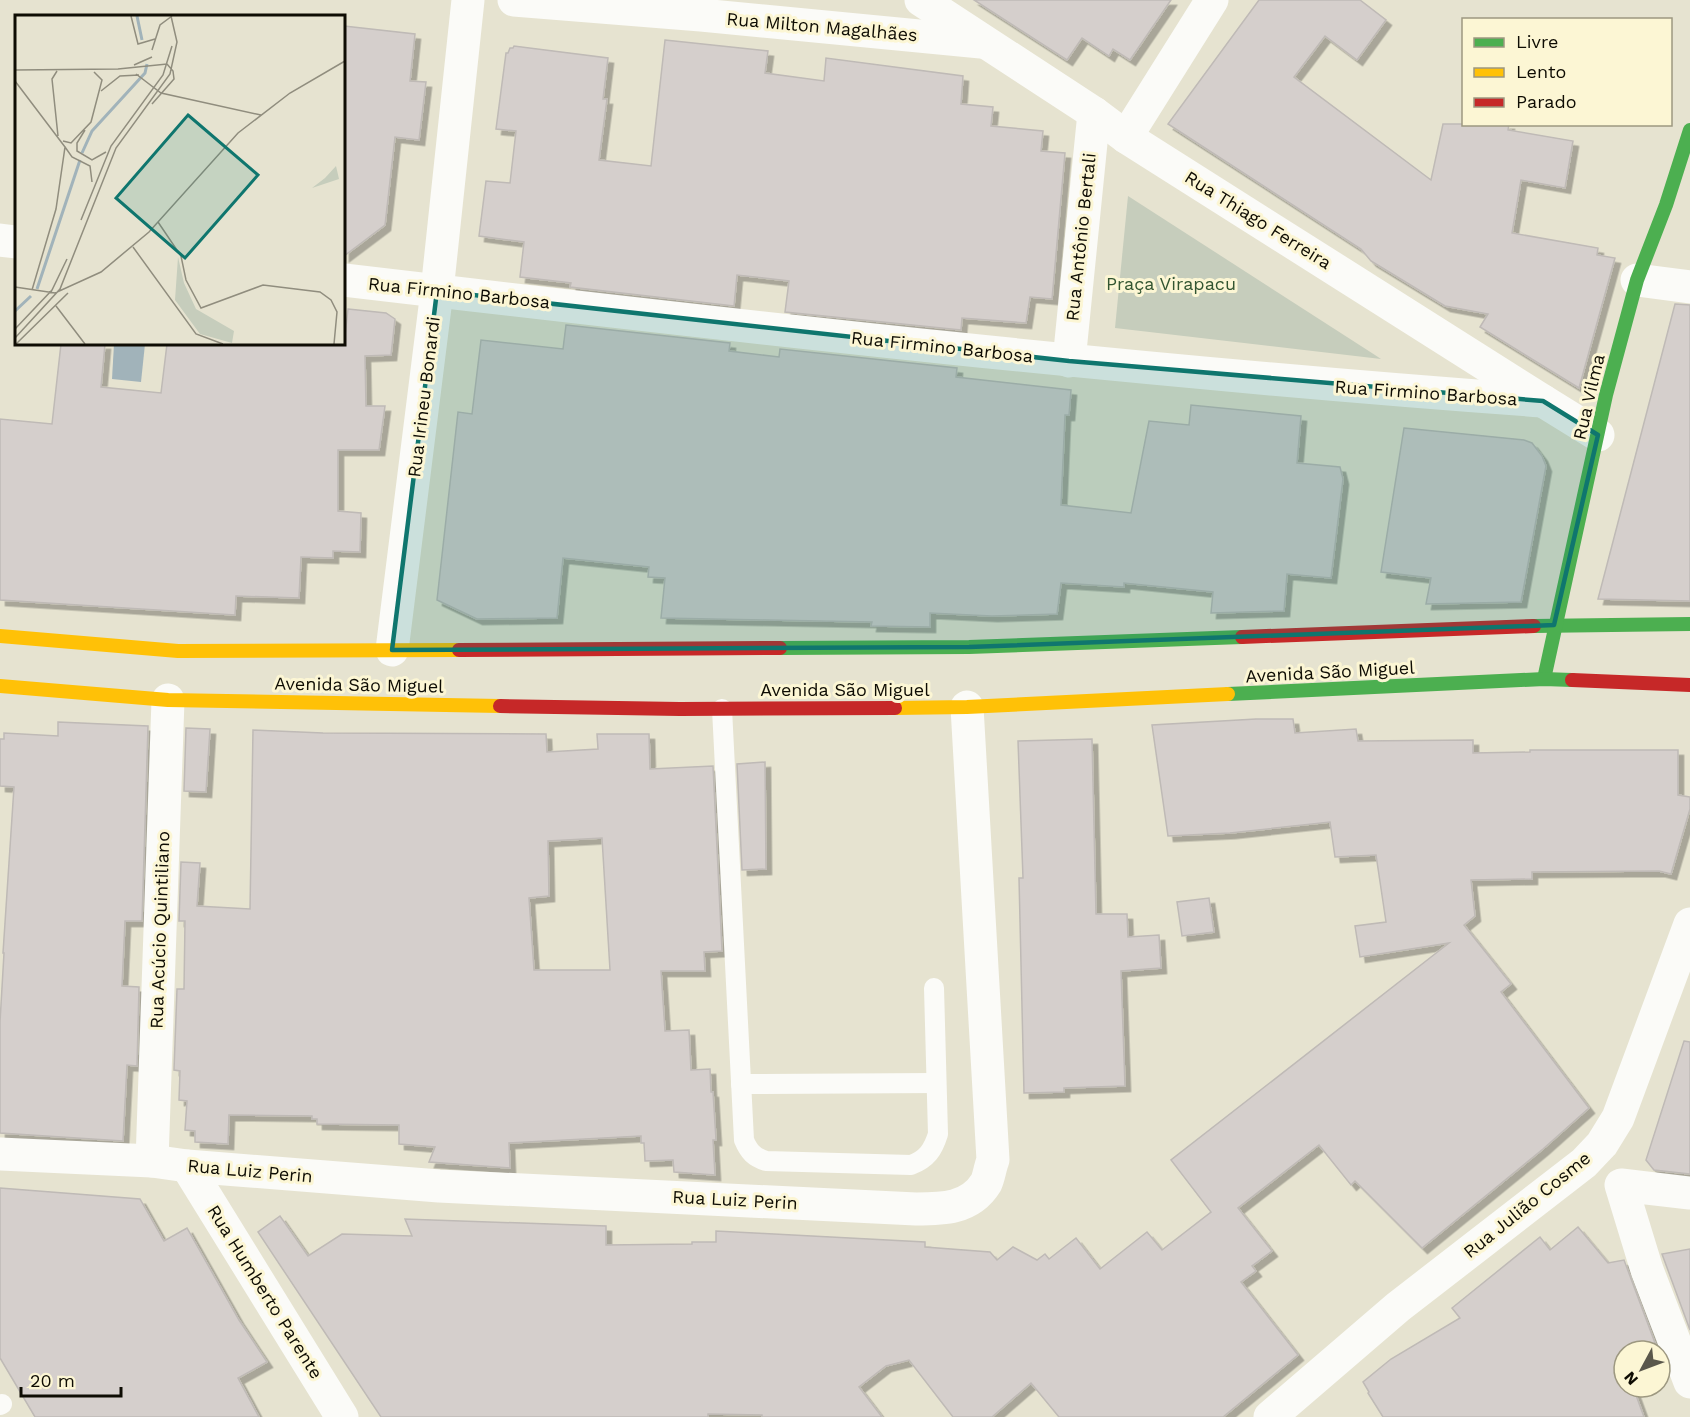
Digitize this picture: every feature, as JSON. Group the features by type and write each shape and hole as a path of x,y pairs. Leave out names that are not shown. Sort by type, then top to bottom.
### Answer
{"main road":[{"name":"Rua Vilma","path":"1544,679 1606,395 1637,280 1678,195 1690,130"},
{"name":"Avenida São Miguel","path":"0,636 178,651 969,647 1554,625 1690,624"},
{"name":"Avenida São Miguel","path":"0,686 168,700 722,709 967,707 1544,679 1690,685"}],"street":[{"name":"Rua Irineu Bonardi","path":"392,650 437,291 468,0"},
{"name":"Rua Milton Magalhães","path":"514,0 701,15 987,43"},
{"name":"Rua Thiago Ferreira","path":"921,0 1094,113 1126,137 1598,435"},
{"path":"1126,137 1212,0"},
{"name":"Rua Antônio Bertali","path":"1069,361 1094,113"},
{"path":"0,240 15,242"},
{"name":"Rua Firmino Barbosa","path":"345,280 1069,361 1346,387 1543,401"},
{"path":"1637,280 1690,286"},
{"name":"Rua Acúcio Quintiliano","path":"152,1161 168,700"},
{"name":"Rua Luiz Perin","path":"0,1154 152,1161 187,1166 439,1186 869,1207 946,1209 963,1204 986,1183 993,1160 967,707"},
{"name":"Rua Julião Cosme","path":"1270,1417 1301,1406 1398,1307 1584,1163 1602,1144 1618,1118 1690,924"},
{"path":"1602,1144 1621,1185 1647,1270 1690,1382"},
{"name":"Rua Humberto Parente","path":"187,1166 342,1417"},
{"path":"1621,1185 1683,1192"}],"lane":[{"path":"722,709 744,1140 747,1149 755,1157 766,1161 911,1165 921,1161 929,1154 938,1134 934,988"},
{"path":"741,1084 936,1083"}],"highlighted area":[{"path":"437,291 1069,361 1543,401 1598,435 1554,625 969,647 392,650"}],"green space":[{"name":"Praça Virapacu","path":"1128,196 1375,355 1381,359 1115,328"}],"shaded area":[{"path":"114,345 145,345 141,382 112,379"}],"building":[{"path":"974,0 1171,0 1130,60 1113,49 1109,56 1082,38 1067,60"},
{"path":"1259,0 1360,0 1386,20 1357,60 1325,36 1294,77 1431,180 1443,124 1509,126 1508,130 1573,141 1565,188 1521,180 1512,233 1598,248 1597,255 1615,258 1579,388 1480,327 1488,314 1445,306 1371,261 1361,249 1168,124"},
{"path":"345,26 415,34 410,81 426,82 419,140 395,137 385,225 345,255"},
{"path":"665,40 768,51 765,73 824,81 826,58 963,76 961,104 993,107 991,126 1043,131 1041,151 1065,153 1052,299 1030,297 1026,323 962,318 961,330 785,312 789,281 737,275 734,306 570,287 571,283 520,277 524,242 479,236 486,181 510,183 516,131 496,129 506,53 514,46 608,58 603,99 607,99 599,160 651,166"},
{"path":"1675,304 1690,305 1690,601 1598,599"},
{"path":"348,309 386,313 395,319 391,355 365,356 366,406 385,406 379,450 338,450 338,511 361,513 360,552 333,551 333,558 301,557 299,598 236,596 235,615 0,600 0,419 52,424 61,345 105,345 101,387 161,393 167,345 345,345"},
{"path":"566,325 730,343 729,351 779,357 780,349 957,368 956,377 1071,390 1069,415 1065,415 1061,505 1131,513 1149,421 1189,425 1191,405 1301,416 1297,463 1340,467 1343,479 1331,578 1287,574 1284,611 1211,613 1213,592 1124,583 1124,587 1061,583 1057,614 992,616 930,613 930,627 871,626 872,622 661,618 665,578 648,577 649,567 563,558 557,618 477,619 437,600 458,412 472,414 481,340 563,349"},
{"path":"1404,428 1524,440 1532,443 1542,456 1546,466 1521,602 1426,604 1431,578 1381,572"},
{"path":"1293,719 1295,733 1356,729 1358,741 1473,740 1473,753 1530,752 1530,750 1678,750 1678,795 1690,797 1690,809 1671,874 1659,871 1532,872 1532,879 1471,880 1475,916 1464,925 1511,984 1501,992 1589,1108 1543,1149 1422,1248 1355,1181 1351,1185 1319,1145 1238,1208 1272,1251 1252,1266 1256,1271 1241,1282 1298,1355 1223,1417 1059,1417 1031,1383 992,1417 953,1417 909,1360 886,1366 859,1387 882,1417 762,1417 762,1415 708,1414 708,1417 381,1417 258,1232 280,1216 308,1256 342,1234 412,1236 405,1219 606,1226 606,1245 716,1242 716,1231 925,1242 925,1247 990,1252 997,1260 1013,1247 1037,1260 1045,1254 1049,1259 1076,1238 1100,1269 1147,1232 1162,1250 1211,1212 1171,1160 1449,943 1360,957 1355,926 1386,922 1376,855 1335,857 1330,822 1230,833 1168,836 1152,725"},
{"path":"58,722 148,726 142,921 125,921 122,986 139,987 137,1066 127,1065 123,1141 0,1133 0,1022 14,787 0,786 0,739 4,739 4,733 58,736"},
{"path":"186,728 210,729 206,792 184,791"},
{"path":"253,730 323,733 546,734 547,752 598,749 597,734 649,734 650,769 713,766 722,951 704,952 705,971 661,971 665,1031 689,1030 691,1070 710,1069 716,1140 713,1140 715,1175 674,1172 673,1160 645,1161 644,1143 641,1143 641,1136 509,1143 510,1168 429,1162 435,1147 399,1144 399,1125 317,1124 317,1119 312,1119 312,1116 229,1115 228,1144 195,1142 195,1131 185,1130 187,1101 179,1100 180,1071 174,1070 177,989 184,989 185,921 179,921 181,862 200,863 197,906 250,909","holes":["602,838 610,970 534,970 529,898 549,896 548,841"]},
{"path":"1092,739 1096,914 1127,914 1128,937 1159,935 1161,968 1121,971 1125,1086 1064,1088 1064,1092 1024,1093 1019,878 1023,878 1018,741"},
{"path":"765,762 766,869 742,870 737,764"},
{"path":"1209,898 1214,932 1182,936 1177,902"},
{"path":"1684,1041 1690,1042 1690,1174 1654,1170 1646,1160"},
{"path":"0,1188 140,1199 164,1241 187,1228 239,1320 267,1362 238,1378 259,1417 35,1417 0,1358"},
{"path":"1578,1227 1608,1263 1624,1260 1654,1339 1612,1339 1612,1399 1637,1399 1644,1417 1383,1417 1363,1382 1391,1359 1460,1318 1452,1308 1540,1237 1550,1250"},
{"path":"1690,1249 1690,1330 1662,1254"}],"traffic: fast":[{"path":"1544,679 1606,395 1637,280 1666,205 1690,130"},
{"path":"1534,626 1690,624"},
{"path":"780,648 969,647 1242,637"},
{"path":"1228,694 1544,679 1572,680"}],"traffic: slow":[{"path":"0,636 178,651 459,650"},
{"path":"0,686 168,700 500,706"},
{"path":"895,708 967,707 1228,694"}],"traffic: jam":[{"path":"1242,637 1534,626"},
{"path":"459,650 780,648"},
{"path":"1572,680 1690,685"},
{"path":"500,706 680,709 895,708"}]}
